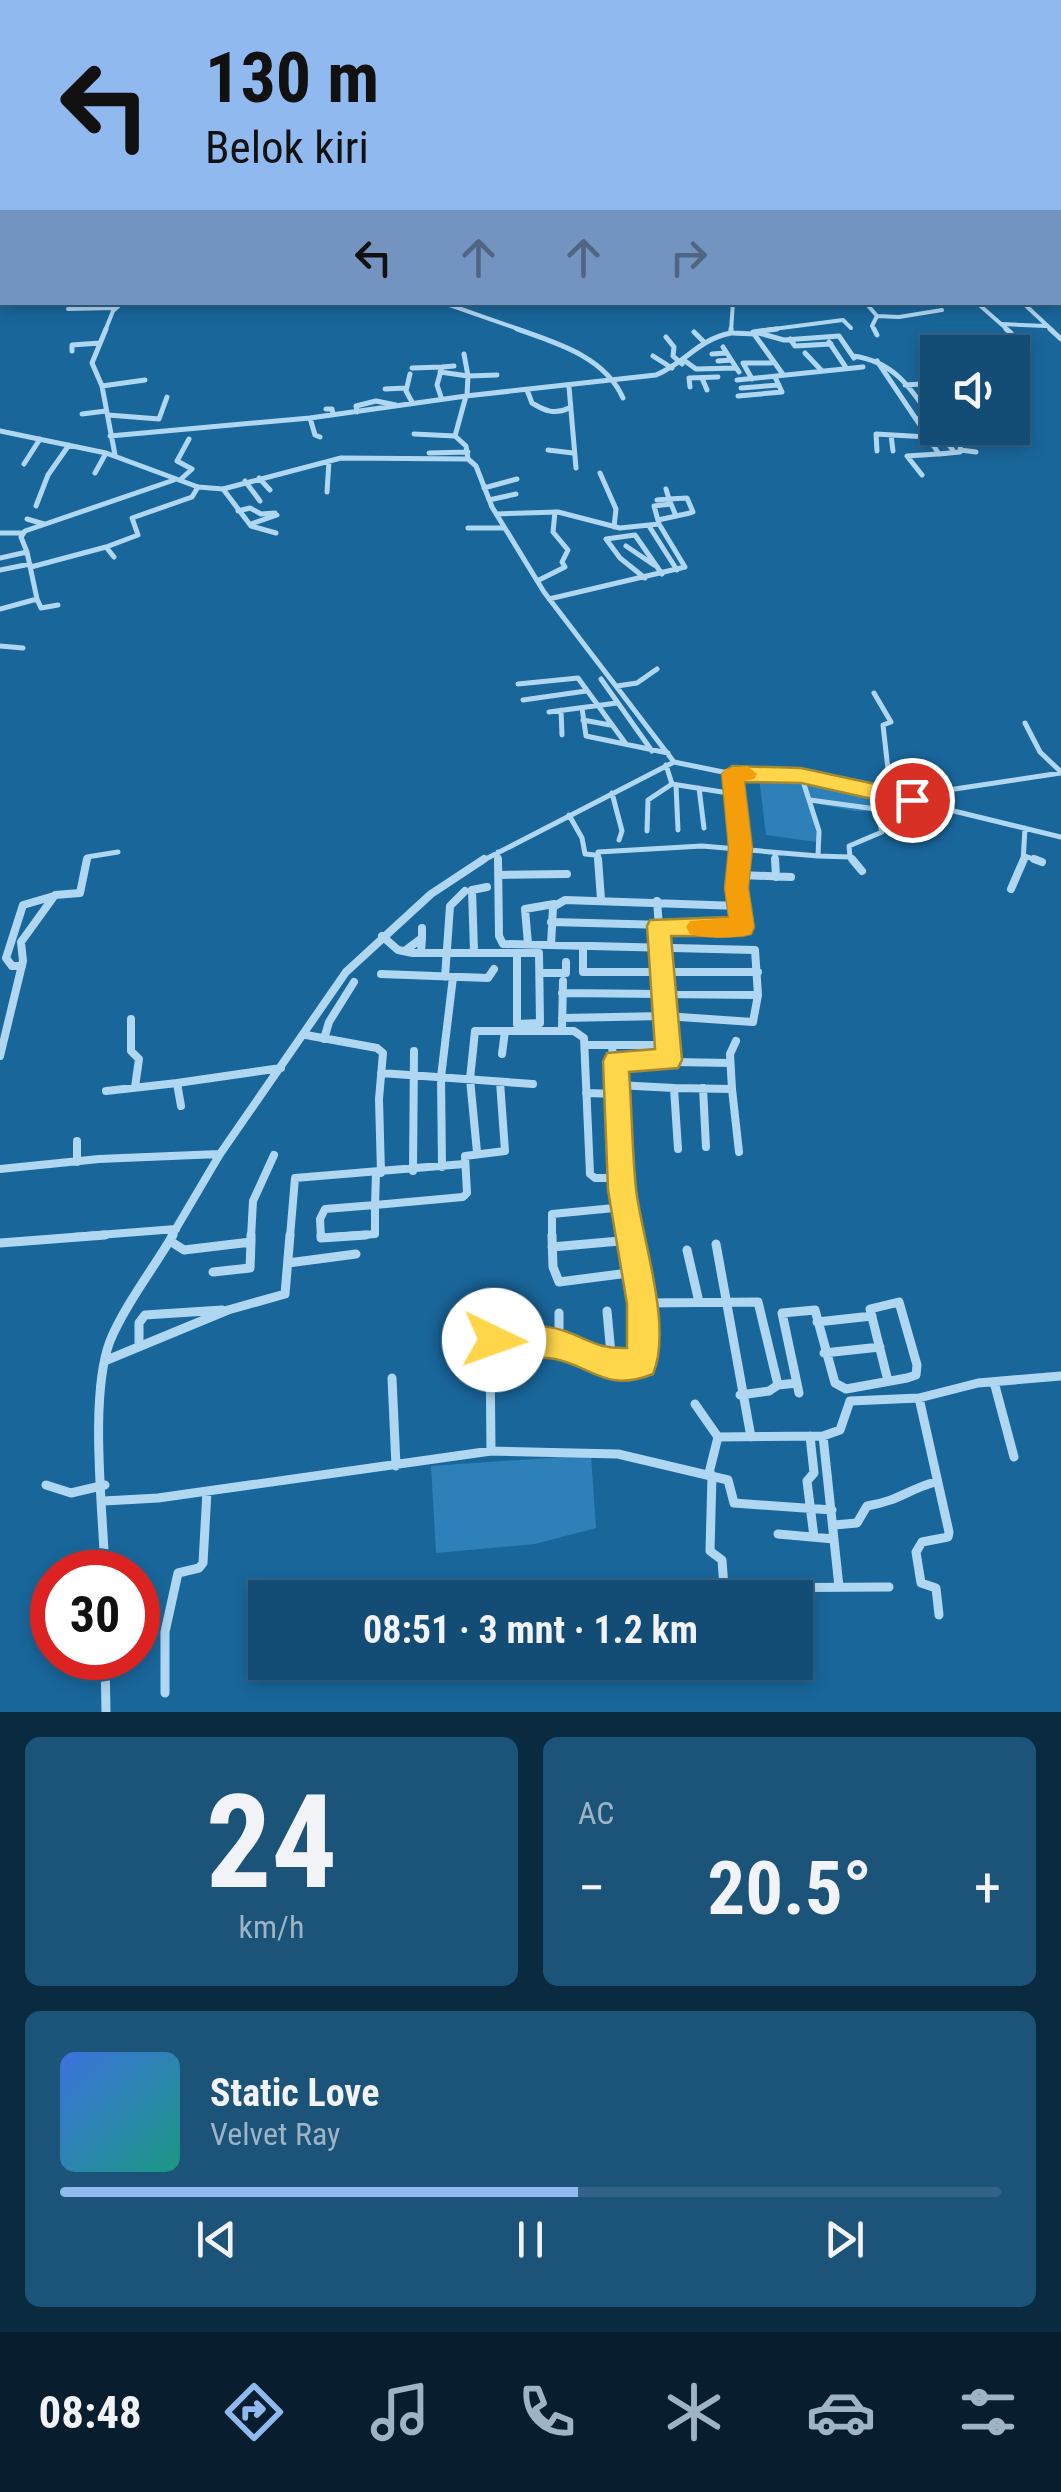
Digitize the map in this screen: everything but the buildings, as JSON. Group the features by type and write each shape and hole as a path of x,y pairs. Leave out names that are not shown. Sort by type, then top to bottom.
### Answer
{"street":[{"path":"115,456 102,386 92,363 120,305"},
{"path":"449,305 522,331 599,367 616,382 623,398"},
{"path":"732,333 738,305"},
{"path":"868,305 877,316 942,310"},
{"path":"979,305 1011,334"},
{"path":"1025,305 1060,339"},
{"path":"68,309 116,308"},
{"path":"877,316 872,326 877,335"},
{"path":"110,436 310,418 441,397 616,382 673,369 703,341 732,333 836,320 847,321 851,328"},
{"path":"1001,324 1046,326"},
{"path":"694,332 703,341"},
{"path":"666,337 674,347 673,356 696,370 736,373 752,379 861,367 840,336 790,339 761,337 753,332"},
{"path":"738,396 782,392 779,376 753,332"},
{"path":"826,337 845,366"},
{"path":"790,339 822,371"},
{"path":"70,347 100,343"},
{"path":"845,343 857,343"},
{"path":"805,350 830,344"},
{"path":"712,354 724,350 745,395"},
{"path":"464,354 466,395 455,436 476,466 504,528 550,600 617,686 622,702 660,752"},
{"path":"653,356 673,369"},
{"path":"853,356 897,369 920,401"},
{"path":"441,359 437,384 441,397"},
{"path":"718,362 731,360"},
{"path":"877,360 920,425"},
{"path":"752,379 743,364 769,361 779,376"},
{"path":"756,362 766,378"},
{"path":"440,369 454,366"},
{"path":"412,368 468,376 497,375"},
{"path":"716,370 723,389"},
{"path":"410,374 406,388 412,402"},
{"path":"690,387 688,379 718,377"},
{"path":"702,378 706,390"},
{"path":"102,386 145,380"},
{"path":"741,388 780,384"},
{"path":"894,386 920,384"},
{"path":"385,389 406,388"},
{"path":"569,388 576,468"},
{"path":"527,390 531,402 549,413 558,414 569,408"},
{"path":"82,414 139,414 144,420 159,419 166,396"},
{"path":"326,409 334,414"},
{"path":"310,418 315,435 320,437"},
{"path":"916,419 920,419"},
{"path":"446,436 450,424"},
{"path":"0,431 106,453 198,487 223,489 328,461 468,456"},
{"path":"414,434 455,436"},
{"path":"877,451 876,434 920,437"},
{"path":"891,435 893,451"},
{"path":"24,464 40,439"},
{"path":"0,532 22,533 177,480 192,469 176,460 188,439"},
{"path":"36,506 48,475 69,445"},
{"path":"933,445 939,454"},
{"path":"953,445 957,451"},
{"path":"957,451 959,445"},
{"path":"548,450 573,453"},
{"path":"922,475 907,456 976,452"},
{"path":"95,473 106,453"},
{"path":"429,453 468,456"},
{"path":"327,492 328,461"},
{"path":"600,473 616,509 614,527"},
{"path":"259,478 270,490"},
{"path":"484,488 518,480"},
{"path":"246,482 260,501"},
{"path":"0,570 106,547 138,534 132,518 192,498 198,487"},
{"path":"223,489 250,525 276,533"},
{"path":"489,500 516,494"},
{"path":"668,496 676,516"},
{"path":"550,600 677,570 685,563 659,522 654,506 668,496"},
{"path":"496,514 554,512 614,527 648,526 694,510 687,498 656,497"},
{"path":"238,512 250,508 260,514 278,514 250,525"},
{"path":"538,581 565,567 562,562 568,550 553,531 554,512"},
{"path":"27,519 44,524"},
{"path":"648,526 677,570"},
{"path":"468,528 504,528"},
{"path":"22,533 36,598 42,608 58,606"},
{"path":"645,578 606,539 634,535 661,572"},
{"path":"611,548 660,544"},
{"path":"626,546 661,572"},
{"path":"106,547 114,557"},
{"path":"0,558 27,552"},
{"path":"0,609 36,598"},
{"path":"0,646 23,648"},
{"path":"617,686 637,682 657,668"},
{"path":"518,684 576,678 626,744"},
{"path":"601,679 670,763 678,830"},
{"path":"523,700 586,691"},
{"path":"874,693 891,722 883,725 891,796"},
{"path":"549,712 622,702"},
{"path":"582,708 586,736 660,752"},
{"path":"561,710 562,735"},
{"path":"584,720 612,725"},
{"path":"1026,723 1040,752 1061,772"},
{"path":"105,1550 100,1425 106,1360 116,1330 220,1154 346,972 431,894 498,850 670,763 732,774 801,775 1061,837"},
{"path":"943,808 944,792 948,790 1061,772"},
{"path":"551,922 741,928 736,888 741,848 732,774"},
{"path":"801,775 819,831 818,856"},
{"path":"647,832 648,800 674,785 722,792"},
{"path":"700,788 704,828"},
{"path":"612,793 622,831 619,840"},
{"path":"809,800 905,809"},
{"path":"862,871 850,857 849,846 883,830 876,809"},
{"path":"569,814 582,838 585,854 671,847 850,857"},
{"path":"1011,889 1025,856 1025,828"},
{"path":"488,887 472,890 470,948 493,951 501,942 498,850"},
{"path":"22,966 6,961 23,905 55,895 80,893 87,857 118,852"},
{"path":"775,854 776,877"},
{"path":"596,855 601,899"},
{"path":"1025,856 1042,862"},
{"path":"499,875 566,874"},
{"path":"740,876 790,877"},
{"path":"442,1167 441,1077 449,977 446,952 450,906 465,891"},
{"path":"0,1056 22,966 21,942 55,895"},
{"path":"528,944 525,909 574,899 739,906"},
{"path":"657,901 668,1060"},
{"path":"551,945 554,904"},
{"path":"422,928 422,952"},
{"path":"382,936 398,951 517,953 540,954 540,1023 518,1025 517,953"},
{"path":"405,951 422,938"},
{"path":"0,944 11,941"},
{"path":"501,942 754,948 758,994 756,1019 752,1022 665,1016 562,1018"},
{"path":"583,946 583,972 758,972"},
{"path":"542,973 566,972 566,962"},
{"path":"381,974 490,977 494,969"},
{"path":"562,1030 563,980"},
{"path":"324,1039 329,1022 354,982"},
{"path":"562,993 758,994"},
{"path":"132,1019 131,1051 139,1059 135,1087"},
{"path":"477,1152 470,1080 476,1031 582,1033 590,1174 595,1178 621,1178"},
{"path":"502,1054 505,1031"},
{"path":"306,1035 380,1050 381,1072 378,1173 376,1204 375,1234 320,1238 320,1219 326,1209 376,1204 464,1198 466,1155 505,1151 500,1082"},
{"path":"736,1041 730,1063 739,1152"},
{"path":"584,1045 667,1045"},
{"path":"494,1340 559,1344 593,1362 612,1365 642,1363 642,1304 621,1178 612,1045"},
{"path":"412,1170 414,1051"},
{"path":"616,1061 730,1063"},
{"path":"106,1091 282,1068"},
{"path":"381,1072 533,1084"},
{"path":"177,1083 181,1106"},
{"path":"674,1088 678,1149"},
{"path":"703,1088 706,1147"},
{"path":"586,1093 732,1088"},
{"path":"77,1141 77,1162"},
{"path":"0,1168 220,1154"},
{"path":"213,1272 250,1268 253,1201 274,1156"},
{"path":"106,1360 228,1310 286,1294 295,1178 464,1165"},
{"path":"625,1206 552,1214 553,1267 560,1282 636,1272"},
{"path":"0,1243 178,1228"},
{"path":"552,1247 630,1240"},
{"path":"170,1241 184,1250 251,1242"},
{"path":"716,1244 740,1395 751,1437"},
{"path":"687,1250 698,1302"},
{"path":"288,1263 356,1254"},
{"path":"642,1304 755,1300 760,1304 778,1385"},
{"path":"491,1452 492,1302"},
{"path":"740,1395 769,1391 778,1385 798,1388 782,1313 814,1308 835,1383 846,1388 888,1381 916,1375 918,1365 899,1302 872,1306 888,1381"},
{"path":"140,1344 144,1315 228,1310"},
{"path":"607,1311 612,1365"},
{"path":"559,1313 559,1344"},
{"path":"817,1322 872,1316"},
{"path":"824,1354 880,1347"},
{"path":"850,1401 918,1398 994,1382 1061,1376"},
{"path":"392,1378 396,1466"},
{"path":"994,1382 1014,1457"},
{"path":"718,1437 823,1436 840,1430 850,1401 846,1388"},
{"path":"918,1398 950,1534 922,1542 916,1552 921,1583 936,1588 939,1615"},
{"path":"695,1404 718,1437 710,1474 710,1551 722,1560 724,1588 889,1587"},
{"path":"810,1436 814,1474 807,1481 814,1537"},
{"path":"823,1436 839,1586"},
{"path":"104,1501 491,1452 608,1453 728,1480 734,1504 832,1510"},
{"path":"834,1525 857,1523 867,1506 898,1501 917,1487 935,1482"},
{"path":"46,1485 71,1493 105,1485"},
{"path":"164,1693 162,1647 170,1593 178,1573 203,1564 207,1490"},
{"path":"778,1534 834,1539"},
{"path":"106,1680 106,1712"}],"shaded area":[{"path":"805,772 888,789 891,811 855,811 813,803 817,842 766,835 759,777"},
{"path":"591,1455 596,1528 535,1544 436,1553 431,1466"}],"slow traffic":[{"path":"698,927 742,927 736,888 740,882 741,848 732,774 747,774"}],"route":[{"path":"494,1340 559,1344 602,1365 642,1363 642,1304 622,1190 616,1061 668,1060 659,926 742,927 736,888 740,882 741,848 732,774 801,775 912,800"}]}
